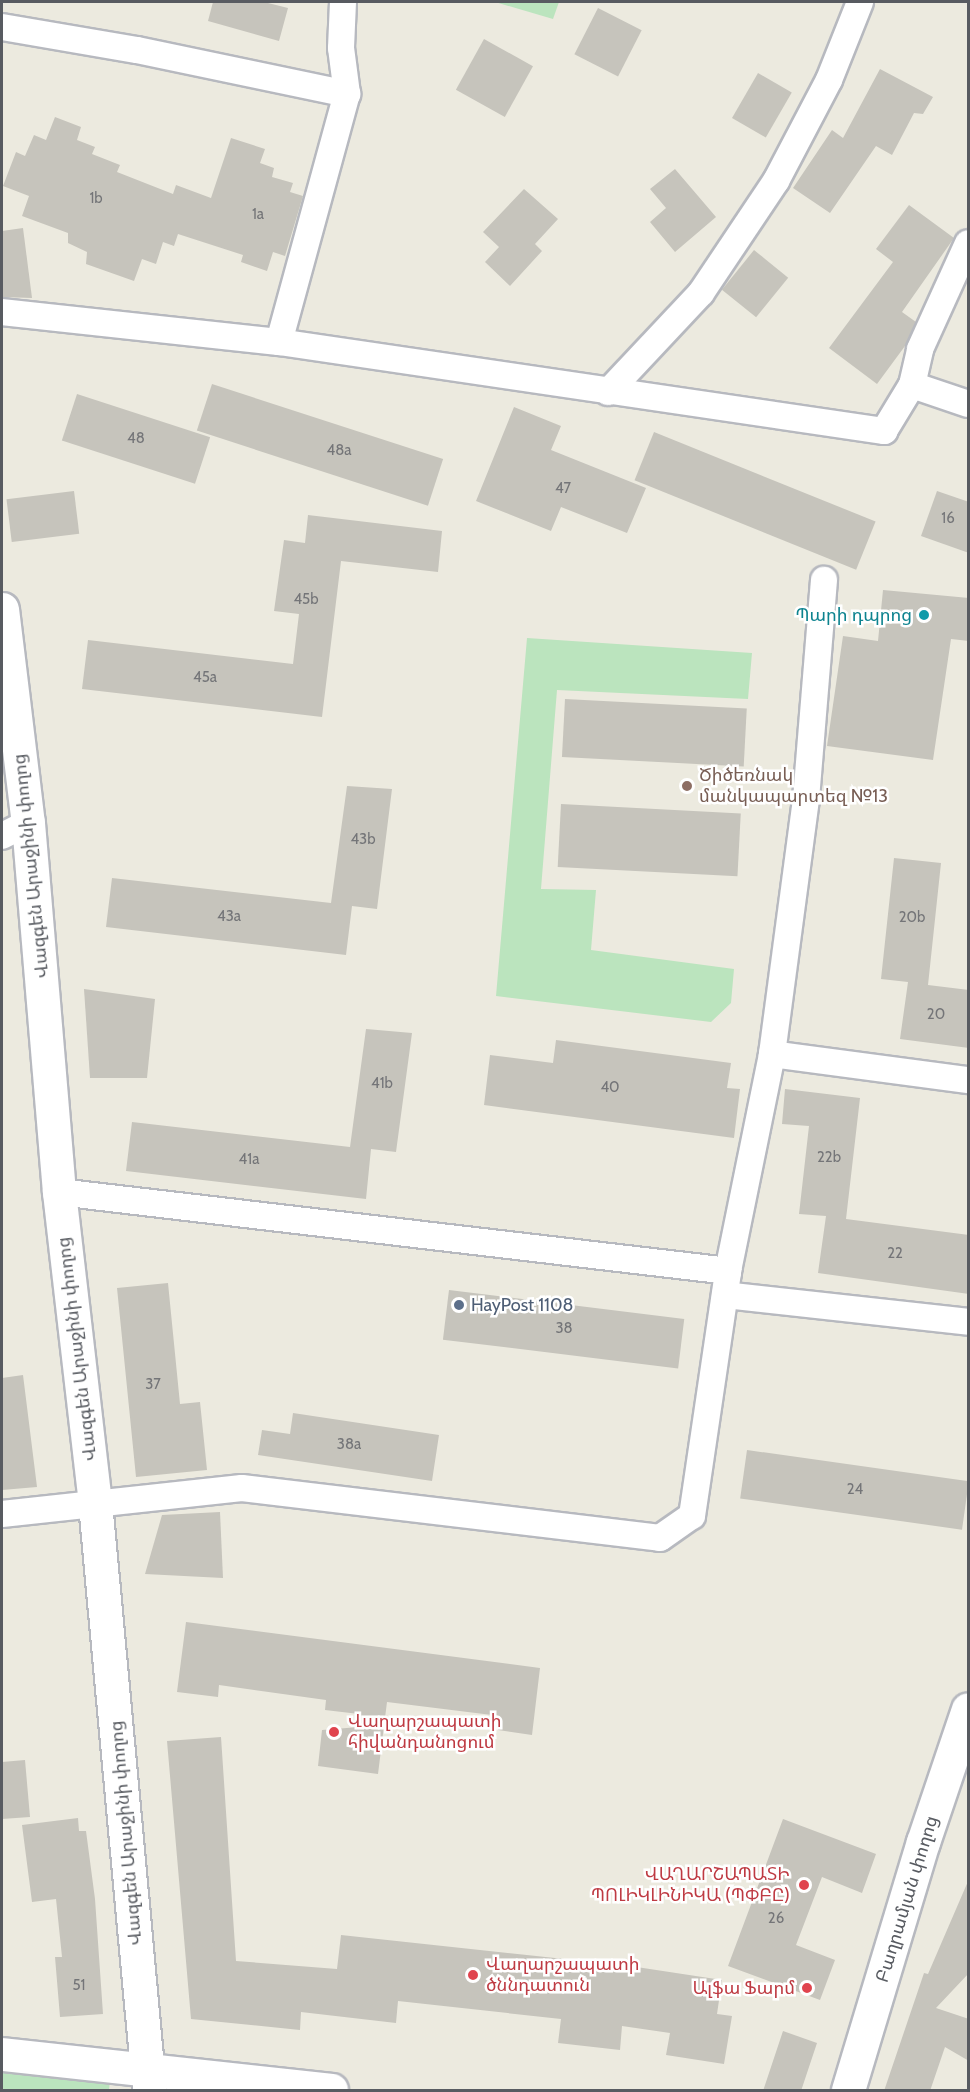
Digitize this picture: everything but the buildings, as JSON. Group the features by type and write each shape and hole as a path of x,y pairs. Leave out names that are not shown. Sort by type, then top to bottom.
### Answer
{"street":[{"path":"279,342 347,94 341,48 343,2"},
{"path":"608,392 701,294 776,181 829,80 860,2"},
{"path":"2,27 137,50 347,94"},
{"path":"2,312 279,342 608,392 884,430 912,385 920,349 969,243"},
{"path":"912,385 969,404"},
{"path":"2,1514 242,1488 660,1538 692,1516 707,1392 772,1054 806,799 824,580"},
{"name":"Վազգեն Արաջինի փողոց","path":"2,609 15,830 96,1503 149,2080"},
{"path":"772,1054 969,1080"},
{"path":"59,1192 727,1283 969,1322"},
{"name":"Բաղրամյան փողոց","path":"848,2091 923,1842 969,1709"},
{"path":"2,2054 149,2080 331,2091"}],"green space":[{"path":"495,2 559,2 553,19"},
{"path":"527,638 752,653 748,699 557,690 541,889 596,890 591,950 734,969 731,1003 711,1022 496,996"},
{"path":"2,2068 110,2080 109,2090 2,2090"}],"place":[{"name":"Պարի դպրոց","path":"924,615"},
{"name":"Ծիծեռնակ մանկապարտեզ №13","path":"687,786"},
{"name":"HayPost 1108","path":"459,1305"},
{"name":"Վաղարշապատի հիվանդանոցում","path":"334,1732"},
{"name":"ՎԱՂԱՐՇԱՊԱՏԻ ՊՈԼԻԿԼԻՆԻԿԱ (ՊՓԲԸ)","path":"804,1885"},
{"name":"Վաղարշապատի ծննդատուն","path":"473,1975"},
{"name":"Ալֆա Ֆարմ","path":"807,1988"}]}
